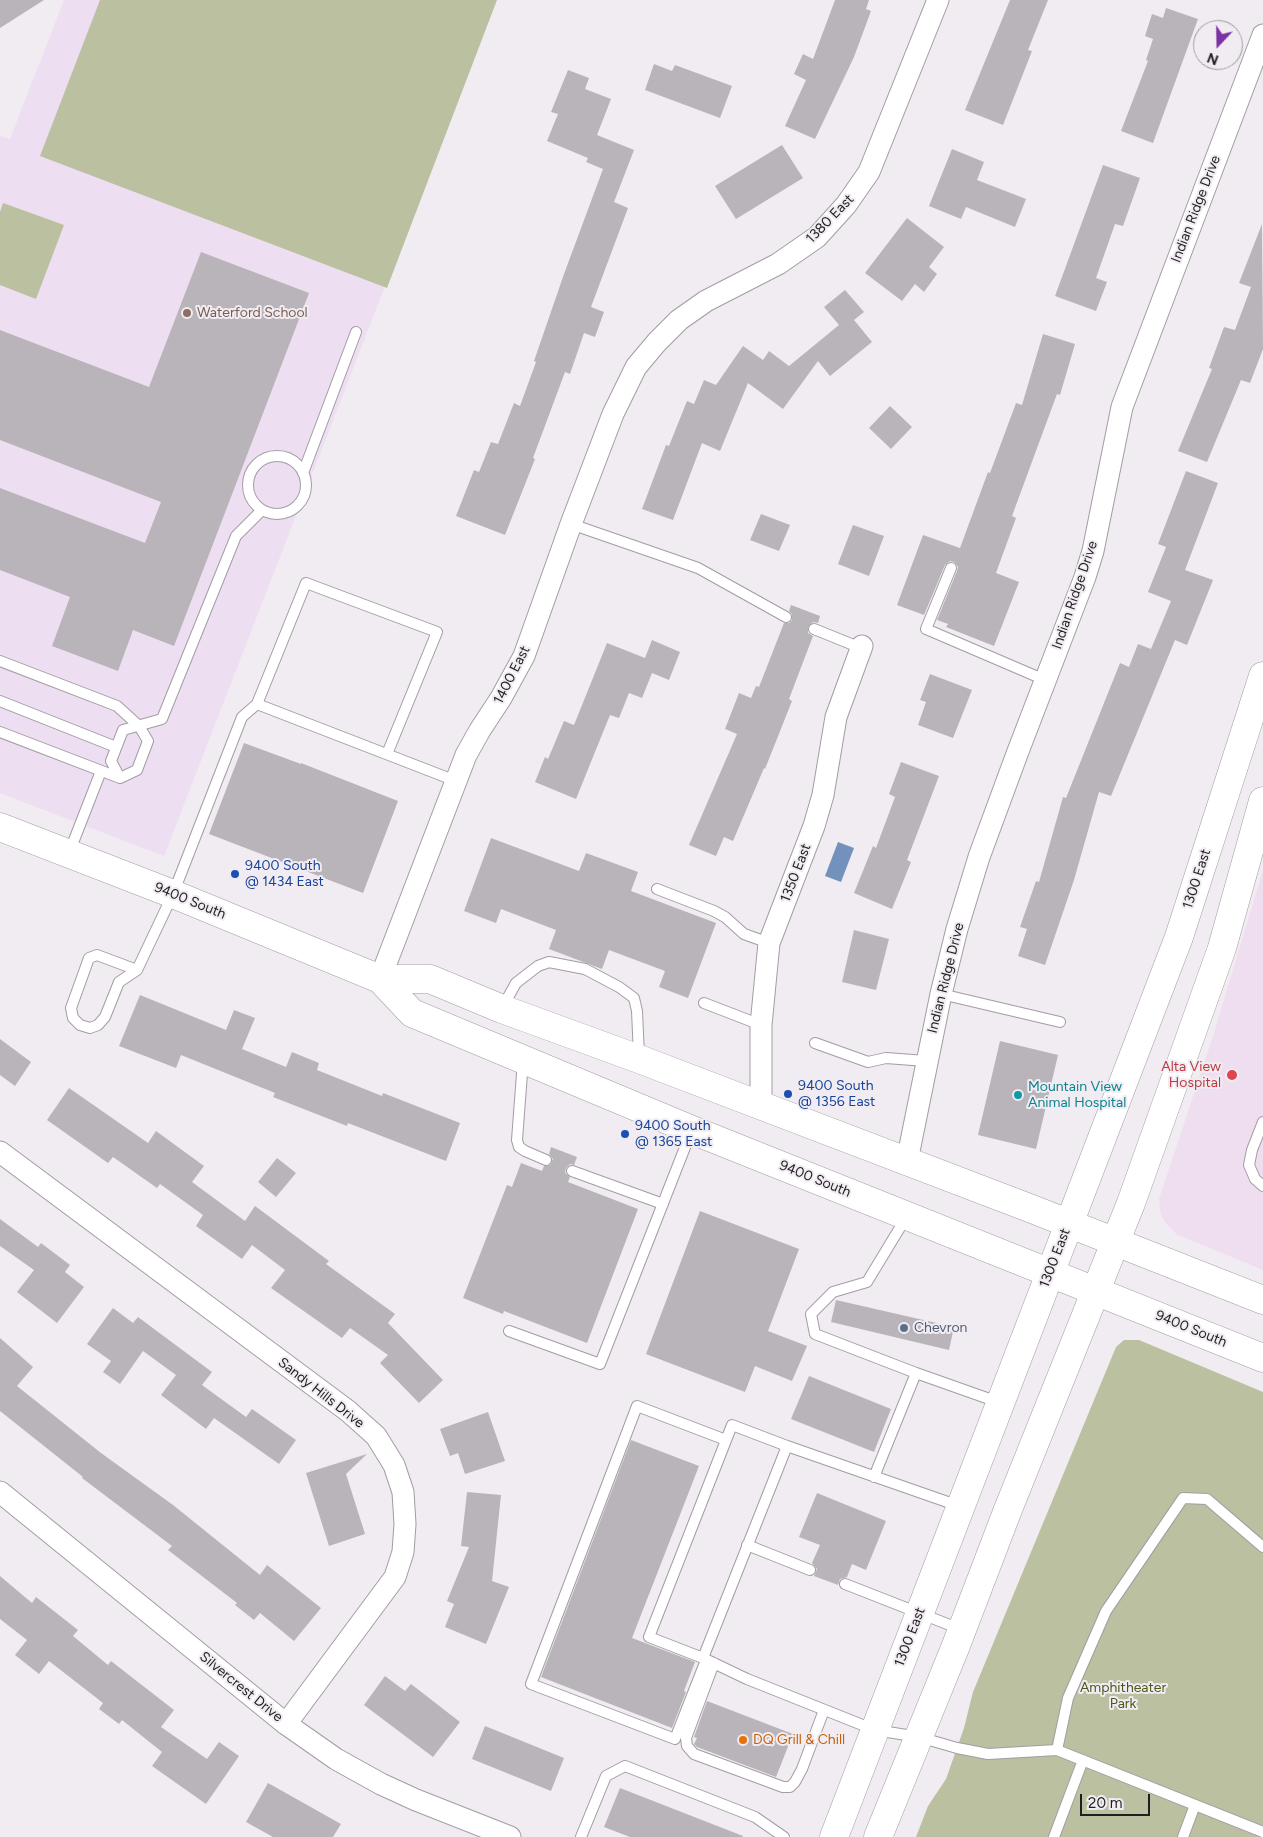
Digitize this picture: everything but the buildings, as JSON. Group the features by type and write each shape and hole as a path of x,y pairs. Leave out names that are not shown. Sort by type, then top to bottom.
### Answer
{"main road":[{"name":"1300 East","path":"834,1837 1179,937 1263,676"},
{"path":"878,1837 962,1629 1006,1512 1131,1203 1222,948 1263,801"},
{"name":"9400 South","path":"0,828 173,894 380,978 430,979 502,1009 761,1105 1116,1241 1263,1300"},
{"name":"9400 South","path":"380,978 412,1013 692,1130 1263,1358"}],"street":[{"name":"1380 East","path":"636,367 656,342 679,320 706,301 778,264 817,236 846,205 869,172 938,0"},
{"name":"Indian Ridge Drive","path":"907,1161 926,1061 957,929 980,857 1085,577 1093,551 1122,407 1263,35"},
{"name":"1400 East","path":"380,978 456,781 480,730 501,698 524,656 613,414 636,367"},
{"name":"1350 East","path":"761,1105 761,1025 769,943 814,826 821,803 836,717 862,647"},
{"name":"Sandy Hills Drive","path":"0,1152 348,1411 376,1436 394,1465 403,1492 405,1524 403,1552 395,1577 286,1724"},
{"name":"Silvercrest Drive","path":"0,1492 286,1724 336,1759 381,1784 416,1800 510,1837"}],"lane":[{"path":"303,472 290,459 282,456 267,458 255,466 250,475 248,485 250,494 262,510 280,514 296,506 302,499 305,491 303,472 356,332"},
{"path":"120,778 111,761 123,730 162,719 236,536 262,510"},
{"path":"571,524 698,568 786,617"},
{"path":"951,568 926,629 1045,680"},
{"path":"137,970 98,955 89,958 71,1008 73,1018 80,1025 90,1028 98,1025 105,1017 119,982 137,970 173,894 242,716 257,704 306,583 436,632 388,754"},
{"path":"814,629 862,647"},
{"path":"0,661 117,706 139,726 148,740 137,770 120,778 0,732"},
{"path":"0,701 116,747"},
{"path":"257,704 456,781"},
{"path":"69,854 101,771"},
{"path":"657,889 714,911 726,917 744,934 769,943"},
{"path":"502,1009 516,983 538,966 548,962 585,969 619,987 634,998 637,1011 639,1059"},
{"path":"941,994 1060,1022"},
{"path":"704,1003 761,1025"},
{"path":"815,1043 868,1062 886,1058 926,1061"},
{"path":"523,1059 517,1140 519,1146 525,1151 546,1160"},
{"path":"1263,1122 1252,1150 1249,1165 1255,1179 1263,1186"},
{"path":"509,1331 600,1364 692,1130"},
{"path":"572,1171 663,1204"},
{"path":"907,1216 867,1282 833,1292 811,1314 815,1334 999,1403"},
{"path":"874,1477 916,1373"},
{"path":"726,1440 637,1406 531,1684 676,1740 707,1660 747,1545 787,1446"},
{"path":"960,1506 732,1425 649,1637 874,1730 918,1737 988,1754 1057,1750 1263,1832"},
{"path":"1057,1750 1068,1698 1106,1611 1183,1498 1207,1499 1263,1547"},
{"path":"747,1545 810,1570"},
{"path":"845,1584 962,1629"},
{"path":"707,1660 686,1738 687,1746 694,1754 790,1787 802,1769 824,1710"},
{"path":"1054,1837 1083,1760"},
{"path":"581,1837 606,1776 625,1766 755,1817 784,1837"},
{"path":"1182,1837 1195,1805"}],"shaded area":[{"name":"Waterford School","path":"64,0 496,0 164,856 0,793 0,136 10,139"},
{"name":"Alta View Hospital","path":"1263,870 1263,1270 1176,1234 1164,1221 1160,1211 1159,1199 1213,1036"}],"green space":[{"path":"100,0 497,0 387,288 40,156"},
{"path":"3,203 64,225 36,299 0,285 0,212"},
{"name":"Amphitheater Park","path":"1124,1340 1139,1340 1263,1392 1263,1837 916,1837 928,1806 946,1779 964,1728 973,1692 1116,1347"}],"water":[{"path":"838,842 854,848 841,882 825,876"}],"place":[{"name":"Waterford School","path":"187,313"},
{"name":"9400 South @ 1434 East","path":"235,874"},
{"name":"Alta View Hospital","path":"1232,1075"},
{"name":"9400 South @ 1356 East","path":"788,1094"},
{"name":"Mountain View Animal Hospital","path":"1018,1095"},
{"name":"9400 South @ 1365 East","path":"625,1134"},
{"name":"Chevron","path":"904,1328"},
{"name":"DQ Grill & Chill","path":"743,1740"}]}
